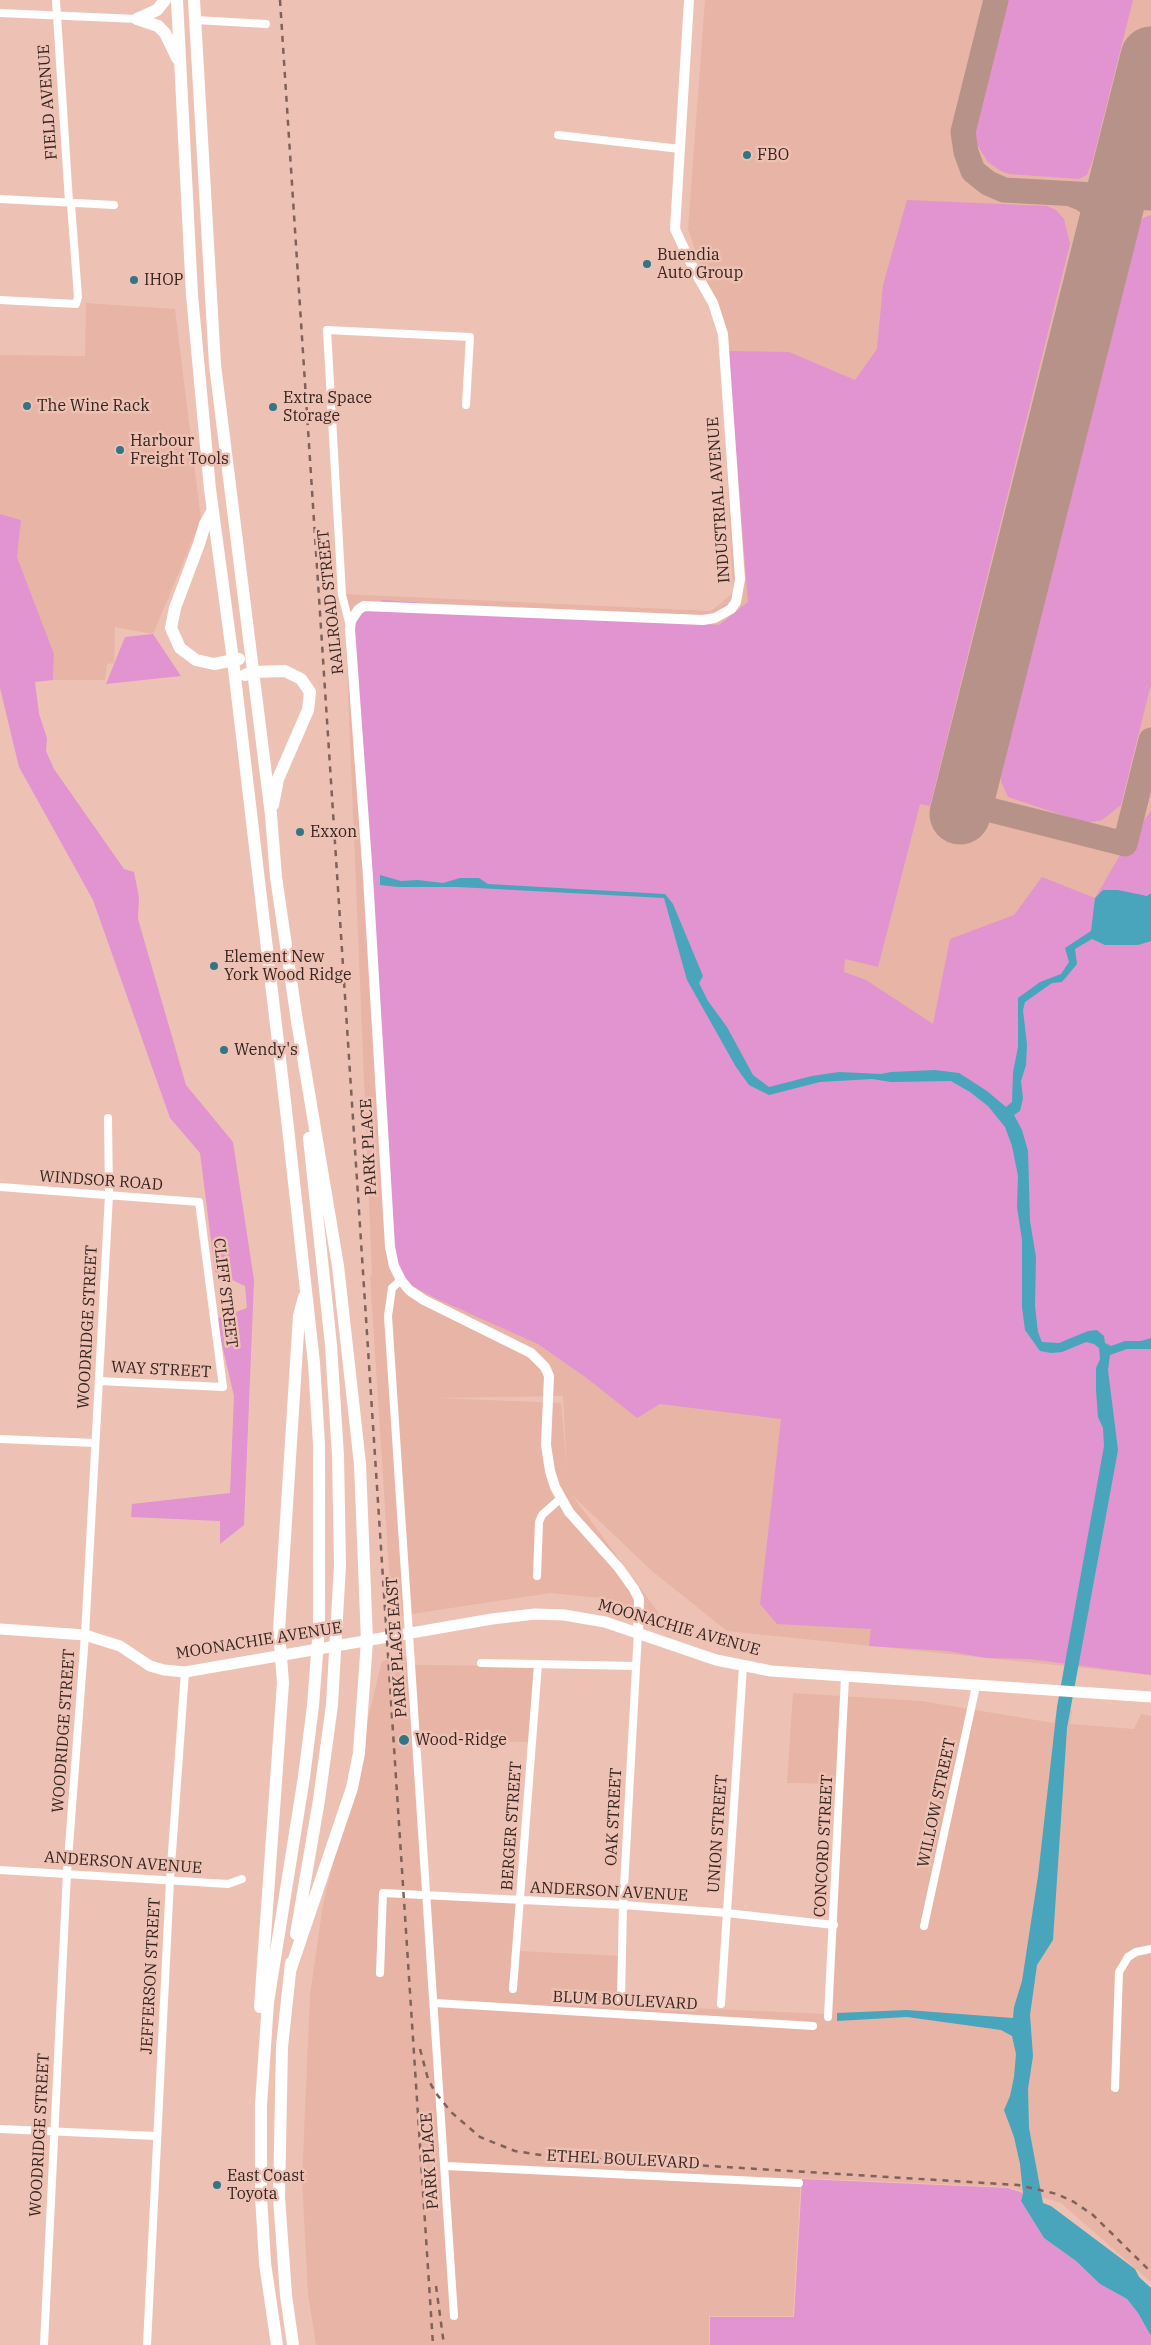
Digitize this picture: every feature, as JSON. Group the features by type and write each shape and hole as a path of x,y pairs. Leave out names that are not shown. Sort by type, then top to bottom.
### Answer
{"highway":[{"path":"137,19 157,10 165,0"},
{"path":"177,0 192,295 212,510 233,660 285,1101 314,1363 319,1444 319,1627 313,1706 304,1777 268,2002 261,2105"},
{"path":"194,0 215,365 275,864 296,1021 331,1345 338,1456 340,1565 332,1705 319,1800 290,1971 281,2056 278,2196 286,2295 293,2345"},
{"path":"137,19 158,26 165,33 177,57 181,74"},
{"path":"212,510 204,524 170,628 177,644 187,655 206,663 250,658"},
{"path":"235,681 252,672 285,671 301,679 310,692 308,710 278,779 270,815"},
{"path":"290,1971 356,1772 363,1718 367,1641 360,1464 348,1339 327,1197 296,1021"},
{"path":"277,2345 265,2263 261,2196 260,2007 283,1683 280,1631 299,1316 305,1293"}],"main road":[{"name":"MOONACHIE AVENUE","path":"0,1629 85,1635 115,1644 150,1666 164,1670 185,1672 492,1619 535,1614 586,1618 638,1632 716,1660 782,1673 1151,1697"}],"street":[{"name":"FIELD AVENUE","path":"0,300 76,304 78,297 56,0"},
{"name":"INDUSTRIAL AVENUE","path":"350,629 351,621 358,610 364,606 703,620 715,618 731,609 736,602 740,579 723,334 713,304 676,234 689,0"},
{"path":"0,13 137,19"},
{"path":"195,20 266,24"},
{"path":"558,135 680,149"},
{"path":"0,199 114,205"},
{"name":"RAILROAD STREET","path":"368,877 350,629 342,594 327,330 470,337 466,405"},
{"name":"PARK PLACE","path":"368,877 390,1247 394,1266 401,1280"},
{"name":"WOODRIDGE STREET","path":"44,2345 67,1873 85,1635 109,1195 108,1118"},
{"name":"WINDSOR ROAD","path":"0,1187 200,1202"},
{"name":"CLIFF STREET","path":"200,1202 223,1387"},
{"path":"401,1280 409,1290 424,1300 531,1353 545,1367 549,1376 547,1460 552,1479 561,1498 578,1524 619,1568 634,1589 638,1599 638,1632"},
{"name":"PARK PLACE EAST","path":"401,1280 392,1288 388,1316 435,2003"},
{"name":"WAY STREET","path":"99,1381 223,1387"},
{"path":"0,1439 95,1443"},
{"path":"537,1576 539,1522 542,1514 561,1498"},
{"name":"OAK STREET","path":"621,1999 623,1905 638,1632"},
{"path":"481,1663 636,1666"},
{"name":"BERGER STREET","path":"513,1989 538,1664"},
{"name":"UNION STREET","path":"721,2004 743,1666"},
{"name":"JEFFERSON STREET","path":"147,2345 170,1880 185,1672"},
{"name":"CONCORD STREET","path":"828,2016 845,1677"},
{"name":"WILLOW STREET","path":"924,1926 976,1686"},
{"name":"ANDERSON AVENUE","path":"0,1870 228,1884 242,1878"},
{"name":"ANDERSON AVENUE","path":"380,1974 383,1893 623,1905 727,1913 834,1925"},
{"path":"1115,2088 1119,1972 1128,1957 1136,1952 1151,1950"},
{"name":"PARK PLACE","path":"435,2003 454,2316"},
{"name":"BLUM BOULEVARD","path":"435,2003 813,2026"},
{"path":"0,2129 156,2136"},
{"name":"ETHEL BOULEVARD","path":"446,2166 799,2182"}],"shaded area":[{"path":"705,0 1151,0 1151,1675 727,1631 652,1571 572,1495 658,1612 657,1617 600,1598 550,1593 392,1617 370,1276 372,1275 344,594 711,611 733,593 720,323 688,229","holes":["563,1396 567,1469 561,1403 437,1398"]},
{"path":"1007,0 1133,0 1093,159 1087,175 1079,179 1009,174 988,162 976,143 975,131"},
{"path":"907,200 1047,206 1056,210 1064,219 1070,244 930,806 920,804 878,967 845,959 844,972 866,980 933,1024 950,939 1014,915 1042,877 1095,898 1120,855 1125,856 1134,853 1144,820 1151,811 1151,1675 1030,1659 986,1658 947,1651 869,1646 871,1629 777,1624 760,1604 781,1419 660,1404 637,1418 588,1379 538,1344 435,1298 401,1280 394,1266 349,619 383,600 719,625 748,602 728,351 789,352 855,380 877,349 883,285"},
{"path":"1151,215 1151,684 1121,805 1102,820 1086,823 1008,797 1001,781 1001,770 1138,225 1143,218"},
{"path":"86,303 175,309 201,520 153,634 115,627 114,663 107,664 105,680 53,680 54,654 17,557 21,520 0,514 0,355 85,356"},
{"path":"0,514 21,520 17,557 54,654 53,680 35,682 39,714 47,738 46,751 54,769 124,869 134,872 139,897 138,919 186,1085 233,1142 254,1280 244,1525 220,1544 220,1521 131,1517 132,1504 230,1493 234,1396 216,1319 247,1308 245,1286 215,1272 200,1153 170,1118 93,900 19,767 0,688"},
{"path":"153,634 181,676 106,684 125,637"},
{"path":"411,1656 412,1665 537,1666 532,1742 418,1740 427,1894 520,1899 518,1951 623,1956 623,2005 828,2014 840,1784 787,1783 793,1693 921,1701 1054,1723 1057,1709 1072,1710 1070,1724 1134,1729 1141,1714 1151,1716 1151,2282 1061,2203 1008,2187 801,2178 793,2316 709,2316 709,2345 316,2345 308,2293 302,2180 310,1995 323,1904 382,1661"},
{"path":"802,2179 1008,2188 1023,2193 1021,2201 1044,2238 1076,2261 1100,2284 1127,2299 1138,2313 1151,2336 1151,2345 710,2345 710,2317 794,2317"}],"water":[{"path":"380,875 401,881 418,880 443,883 460,878 479,878 488,884 665,894 673,904 703,976 699,983 708,1001 727,1027 753,1075 769,1087 812,1076 839,1072 881,1074 935,1070 959,1073 987,1091 1006,1107 1012,1102 1013,1072 1018,1047 1018,998 1040,982 1061,974 1069,962 1065,948 1091,931 1095,898 1103,890 1118,890 1147,896 1151,893 1151,941 1138,945 1105,945 1092,939 1075,949 1077,964 1062,982 1052,983 1025,1002 1023,1010 1027,1045 1026,1065 1021,1081 1023,1098 1020,1111 1014,1115 1022,1130 1028,1151 1030,1221 1036,1257 1035,1306 1038,1332 1042,1342 1059,1343 1088,1331 1097,1330 1104,1336 1105,1343 1111,1346 1125,1341 1141,1341 1151,1338 1151,1349 1127,1349 1110,1355 1108,1370 1118,1450 1067,1728 1053,1940 1037,1965 1030,2015 1033,2056 1028,2089 1029,2128 1043,2203 1051,2206 1135,2269 1139,2277 1151,2288 1151,2336 1138,2313 1127,2299 1100,2284 1076,2261 1044,2238 1021,2201 1023,2193 1020,2164 1014,2137 1004,2110 1010,2096 1014,2077 1016,2054 1012,2036 1001,2030 907,2017 837,2021 837,2013 907,2010 1013,2018 1014,2007 1022,1981 1038,1876 1057,1707 1104,1446 1103,1428 1098,1417 1096,1390 1096,1368 1100,1359 1099,1348 1094,1344 1086,1342 1062,1352 1040,1351 1025,1330 1022,1307 1022,1240 1017,1207 1018,1176 1012,1146 1005,1127 988,1106 970,1092 951,1081 891,1082 872,1079 820,1082 769,1095 749,1085 736,1067 687,980 664,898 458,887 398,887 380,885"}],"taxiway":[{"path":"996,0 963,132 966,152 973,171 988,183 1004,190 1151,198"},
{"path":"1127,151 1129,168 1134,181 1145,194 1151,196"},
{"path":"1071,194 1095,207 1104,224 1106,237"},
{"path":"963,803 1125,844 1151,740"}],"runway":[{"path":"960,814 1151,57"}],"railway":[{"path":"280,0 433,2345"},
{"path":"420,2049 428,2079 435,2092 451,2112 480,2137 515,2151 547,2156 1018,2185 1057,2194 1074,2202 1093,2215 1151,2272"},
{"path":"436,2286 444,2345"}],"place":[{"name":"FBO","path":"747,155"},
{"name":"Buendia Auto Group","path":"647,264"},
{"name":"IHOP","path":"134,280"},
{"name":"The Wine Rack","path":"27,406"},
{"name":"Extra Space Storage","path":"273,407"},
{"name":"Harbour Freight Tools","path":"120,450"},
{"name":"Exxon","path":"300,832"},
{"name":"Element New York Wood Ridge","path":"214,966"},
{"name":"Wendy's","path":"224,1050"},
{"name":"Wood-Ridge","path":"404,1740"},
{"name":"East Coast Toyota","path":"217,2185"}]}
